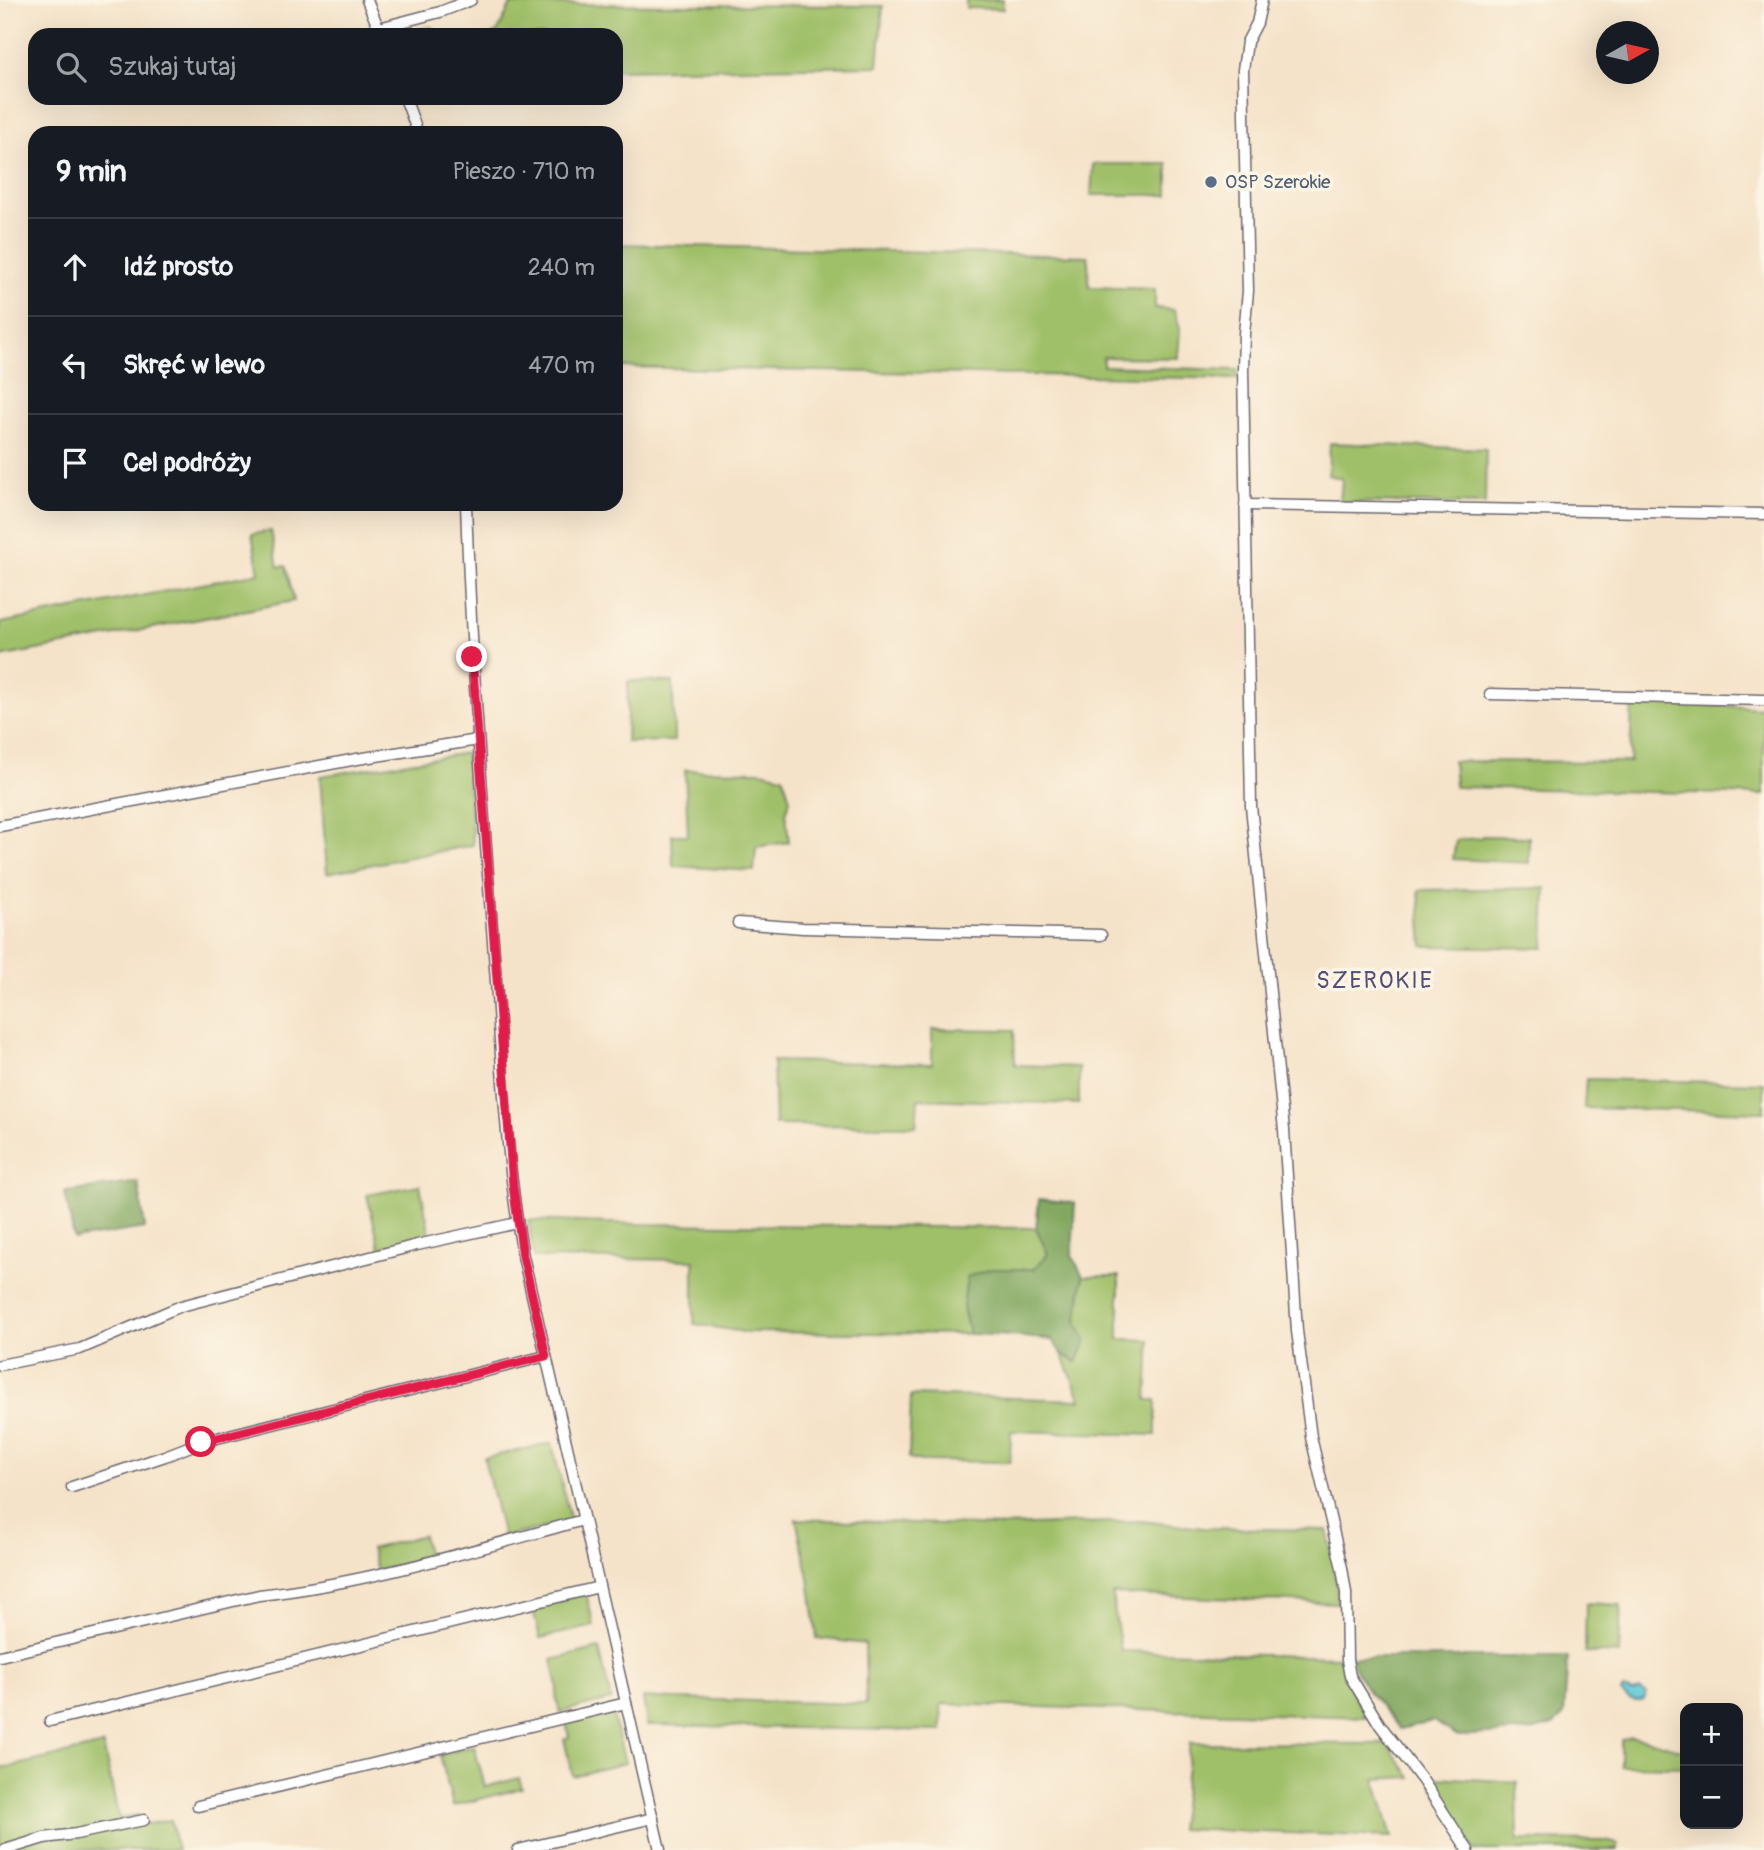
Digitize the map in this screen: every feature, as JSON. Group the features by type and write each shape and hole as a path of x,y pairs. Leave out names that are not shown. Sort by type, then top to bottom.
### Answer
{"street":[{"path":"368,0 378,28"},
{"path":"392,28 471,0"},
{"path":"1262,0 1257,23 1247,43 1243,70 1248,291 1243,369 1251,806 1284,1130 1297,1331 1311,1437 1344,1581 1348,1669 1380,1725 1423,1782 1468,1850"},
{"path":"408,105 415,126"},
{"path":"1245,505 1764,514"},
{"path":"466,511 478,740 503,1082 517,1223 660,1850"},
{"path":"1490,694 1764,700"},
{"path":"0,826 302,769 478,740"},
{"path":"738,923 803,928 1101,935"},
{"path":"0,1365 80,1349 181,1306 417,1245 517,1223"},
{"path":"72,1487 201,1442 546,1356"},
{"path":"0,1656 259,1595 290,1592 418,1565 583,1520"},
{"path":"50,1721 599,1587"},
{"path":"198,1806 626,1703"},
{"path":"518,1850 653,1818"},
{"path":"5,1850 44,1838 76,1835 144,1820"}],"green space":[{"path":"966,0 1003,0 1003,9 966,8"},
{"path":"511,4 883,6 878,66 623,70 623,28 499,28"},
{"path":"1093,164 1168,164 1168,195 1091,195"},
{"path":"623,244 1088,256 1089,287 1155,289 1155,308 1174,310 1180,328 1178,358 1103,357 1103,366 1237,370 1237,379 623,367"},
{"path":"1330,443 1486,449 1485,504 1340,502 1342,479 1328,475"},
{"path":"271,531 278,567 286,566 294,601 0,657 0,623 259,573 252,534"},
{"path":"628,681 673,682 674,741 626,742"},
{"path":"1632,701 1764,708 1764,795 1455,787 1453,761 1630,762"},
{"path":"466,753 473,845 327,873 320,776"},
{"path":"685,770 761,771 783,776 790,799 786,813 789,842 756,847 754,871 673,866 672,835 688,835"},
{"path":"1482,836 1529,837 1529,863 1453,859 1456,840"},
{"path":"1546,888 1544,948 1423,946 1419,890"},
{"path":"932,1029 1014,1030 1015,1065 1079,1067 1079,1104 918,1099 916,1126 775,1125 773,1061 932,1064"},
{"path":"1586,1079 1764,1083 1764,1112 1584,1108"},
{"path":"138,1182 145,1228 74,1239 65,1192"},
{"path":"420,1185 430,1235 380,1248 367,1195"},
{"path":"1039,1199 1075,1203 1072,1256 1083,1276 1077,1322 1086,1342 1077,1362 1062,1354 1052,1340 969,1334 963,1307 967,1277 991,1269 1034,1269 1048,1254 1036,1228"},
{"path":"528,1220 636,1224 1036,1228 1049,1253 1034,1269 991,1269 963,1307 969,1334 744,1332 694,1324 694,1260 534,1258"},
{"path":"1083,1276 1119,1276 1119,1339 1150,1340 1147,1400 1156,1400 1156,1435 1011,1431 1010,1462 921,1461 909,1458 911,1395 1081,1400 1062,1354 1077,1362 1077,1322"},
{"path":"552,1443 571,1522 503,1537 484,1458"},
{"path":"796,1519 1002,1526 1141,1521 1203,1528 1327,1530 1338,1603 1112,1594 1121,1651 1340,1657 1344,1677 1366,1717 941,1704 942,1731 647,1725 643,1698 866,1704 865,1644 817,1638 809,1578"},
{"path":"423,1535 428,1558 377,1571 371,1549"},
{"path":"586,1593 594,1626 540,1638 532,1606"},
{"path":"1586,1603 1621,1605 1619,1654 1585,1652"},
{"path":"599,1648 611,1700 560,1712 552,1660"},
{"path":"1351,1657 1568,1657 1564,1715 1553,1725 1531,1731 1458,1736 1433,1721 1400,1729 1360,1679"},
{"path":"612,1710 625,1763 573,1776 564,1739 569,1737 566,1722"},
{"path":"1631,1737 1646,1739 1680,1749 1680,1767 1621,1766 1621,1740"},
{"path":"1190,1743 1387,1744 1411,1777 1375,1779 1392,1837 1179,1829"},
{"path":"103,1745 119,1819 138,1815 141,1825 171,1820 177,1850 0,1850 0,1769"},
{"path":"474,1746 485,1787 519,1778 522,1788 453,1806 440,1755"},
{"path":"1437,1777 1517,1782 1518,1840 1605,1841 1618,1844 1618,1850 1474,1850 1432,1785"}],"water":[{"path":"1623,1689 1646,1693 1644,1700 1629,1699 1621,1692"}],"place":[{"name":"OSP Szerokie","path":"1211,182"}],"district":[{"name":"SZEROKIE","path":"1375,980"}],"route":[{"path":"201,1442 546,1356 516,1219 503,1082 472,657"}]}
